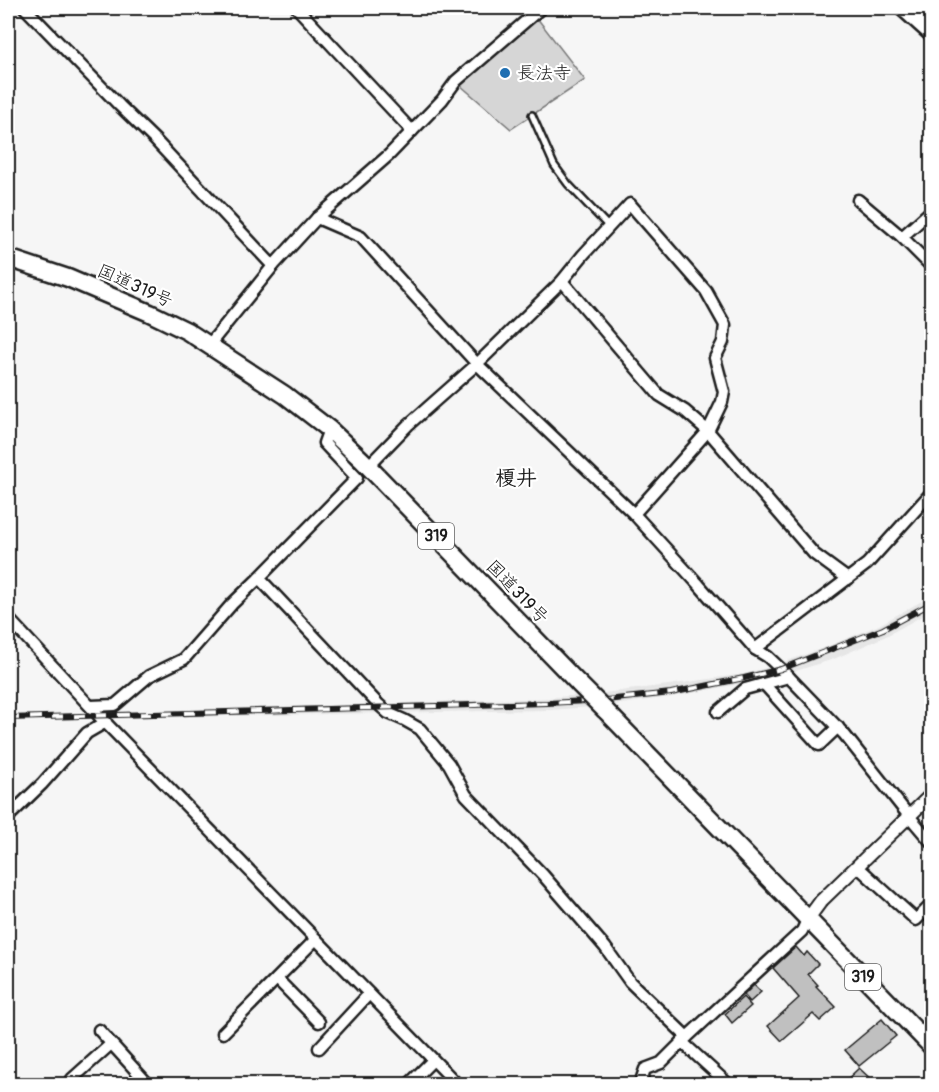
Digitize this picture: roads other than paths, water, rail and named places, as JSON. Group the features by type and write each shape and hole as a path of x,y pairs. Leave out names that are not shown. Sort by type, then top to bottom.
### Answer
{"highway":[{"name":"国道319号","path":"8,258 68,278 187,331 285,395 329,429 932,1047"}],"main road":[{"path":"903,8 932,34"}],"street":[{"path":"25,8 155,140 273,266"},
{"path":"297,8 412,131"},
{"path":"209,345 273,266 317,218 389,155 442,100 456,81 541,8"},
{"path":"858,200 902,237 932,267"},
{"path":"374,460 408,424 477,364 562,281 630,204 706,291 725,326 723,342 716,358 724,392 722,402 708,431 634,514"},
{"path":"902,237 932,210"},
{"path":"317,218 361,237 477,364 634,514 754,649 768,657 838,727 932,843"},
{"path":"562,281 659,395 685,411 708,431 814,554 848,579"},
{"path":"91,706 115,705 148,676 184,659 232,604 357,478 324,443 329,429"},
{"path":"754,649 867,564 932,492"},
{"path":"259,578 378,704 388,713 420,729 449,764 466,795 543,874 605,947 630,982 728,1084"},
{"path":"8,618 105,722 457,1084"},
{"path":"718,712 746,689 789,677"},
{"path":"764,684 819,745 838,727"},
{"path":"8,817 42,784 87,733 105,722"},
{"path":"640,1084 645,1069 661,1063 802,931 821,901 932,794"},
{"path":"857,866 916,920 932,904"},
{"path":"223,1034 316,939"},
{"path":"277,979 318,1022"},
{"path":"319,1048 369,994"},
{"path":"99,1030 148,1084"},
{"path":"72,1079 111,1044"},
{"path":"409,1084 433,1060"}],"lane":[{"path":"532,115 554,165 568,184 609,227"}],"railway":[{"path":"8,718 547,703 671,693 781,669 883,629 932,603"}],"place":[{"name":"長法寺","path":"505,73"}],"district":[{"name":"榎井","path":"516,478"}]}
